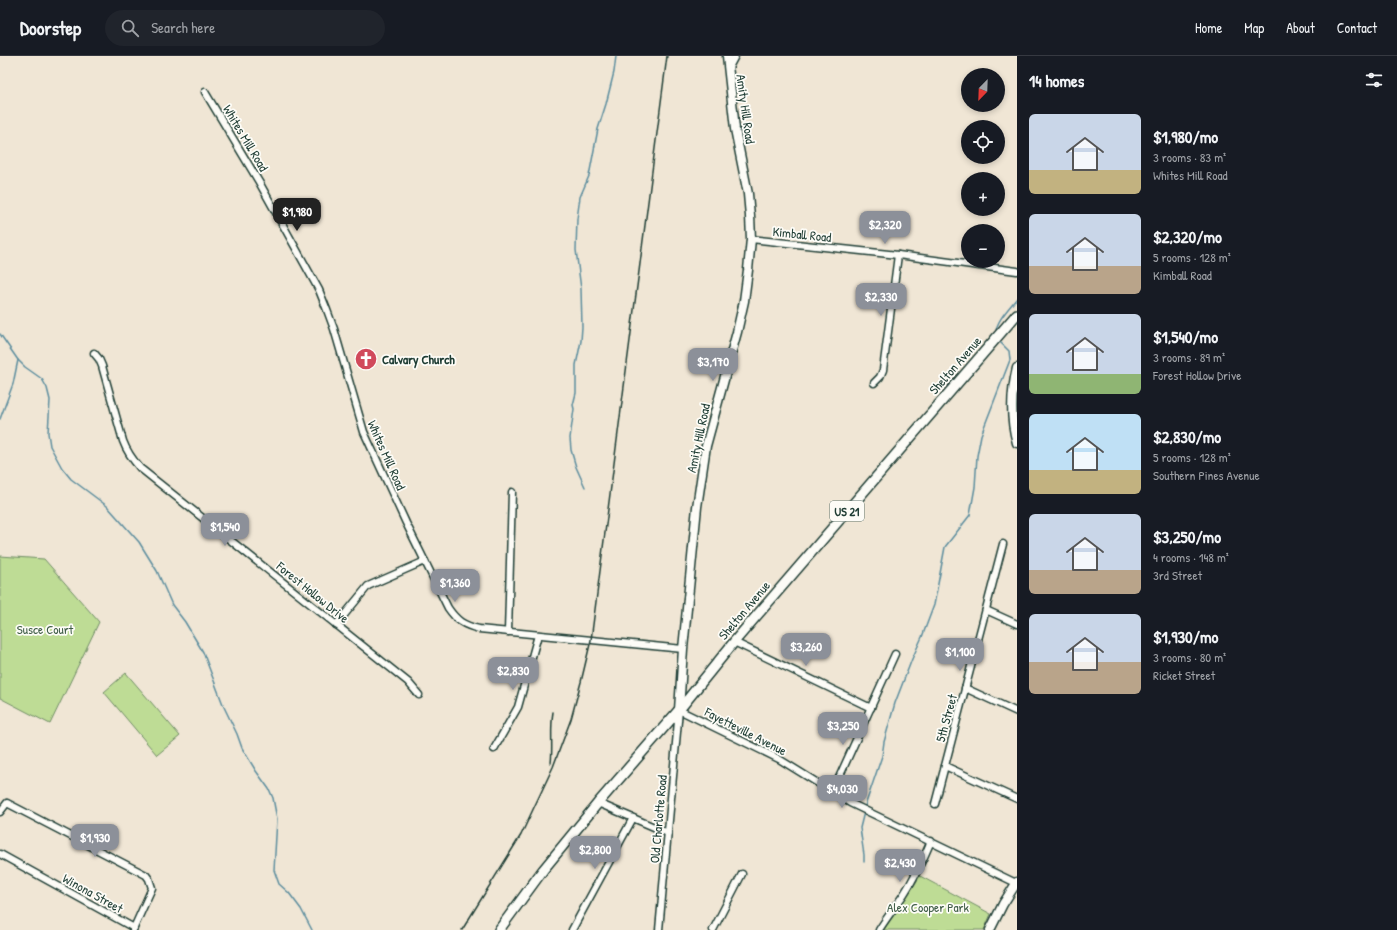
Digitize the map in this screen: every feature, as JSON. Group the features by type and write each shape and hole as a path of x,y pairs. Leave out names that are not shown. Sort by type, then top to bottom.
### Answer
{"main road":[{"name":"Shelton Avenue","path":"499,930 543,870 598,802 679,710 734,642 1017,314"}],"street":[{"name":"Amity Hill Road","path":"679,710 683,649 697,507 706,446 739,326 748,270 751,239 748,194 735,129 727,56"},
{"path":"728,69 735,56"},
{"name":"Whites Mill Road","path":"205,92 259,182 309,271 328,310 364,432 448,608 456,618 466,626 477,629 683,649"},
{"name":"Kimball Road","path":"751,239 1017,271"},
{"path":"874,384 880,377 883,370 898,256"},
{"name":"Forest Hollow Drive","path":"94,353 102,366 123,441 132,460 140,468 408,682 419,695"},
{"path":"1017,368 1012,389 1013,430 1017,443"},
{"path":"508,632 512,492"},
{"name":"5th Street","path":"935,804 1003,544"},
{"path":"336,625 368,586 425,561"},
{"path":"986,610 1017,624"},
{"path":"494,749 518,707 538,635"},
{"path":"734,642 871,708"},
{"path":"832,793 895,654"},
{"path":"965,688 1017,712"},
{"name":"Fayetteville Avenue","path":"679,710 779,759 850,803 1017,882"},
{"name":"Old Charlotte Road","path":"659,930 679,710"},
{"path":"945,766 1017,799"},
{"path":"0,812 7,802 146,875 152,888 134,929"},
{"path":"598,802 668,833"},
{"path":"572,930 633,818"},
{"path":"879,930 919,869 930,841"},
{"name":"Winona Street","path":"0,854 134,929"},
{"path":"713,930 742,874"},
{"path":"990,930 1003,904 1017,882"}],"green space":[{"name":"Susce Court","path":"0,556 44,559 99,622 50,724 0,698"},
{"path":"126,673 180,736 157,755 104,692"},
{"name":"Alex Cooper Park","path":"920,876 991,914 984,930 883,930 887,922 910,892"}],"waterway":[{"path":"585,487 576,467 571,450 570,438 574,409 573,405 576,393 576,365 582,327 581,289 576,250 577,219 580,197 589,176 598,129 614,72 616,56"},
{"path":"996,333 1000,319 1017,298"},
{"path":"0,334 18,360 42,379 47,388 50,400 48,433 50,446 62,468 71,479 107,506 139,542 157,571 172,605 185,622 203,652 224,707 242,748 269,789 273,798 277,819 274,870 279,884 289,893 301,909 312,930"},
{"path":"864,809 882,756 884,742 895,703 934,605 945,547 970,515 981,435 1010,360 1009,351 998,340"},
{"path":"0,419 13,384 18,360"},
{"path":"864,812 860,828 864,862"}],"railway":[{"path":"462,930 521,835 553,767 571,719 591,640 667,56"},
{"path":"551,763 553,712"}],"place":[{"name":"Calvary Church","path":"366,359"}]}
